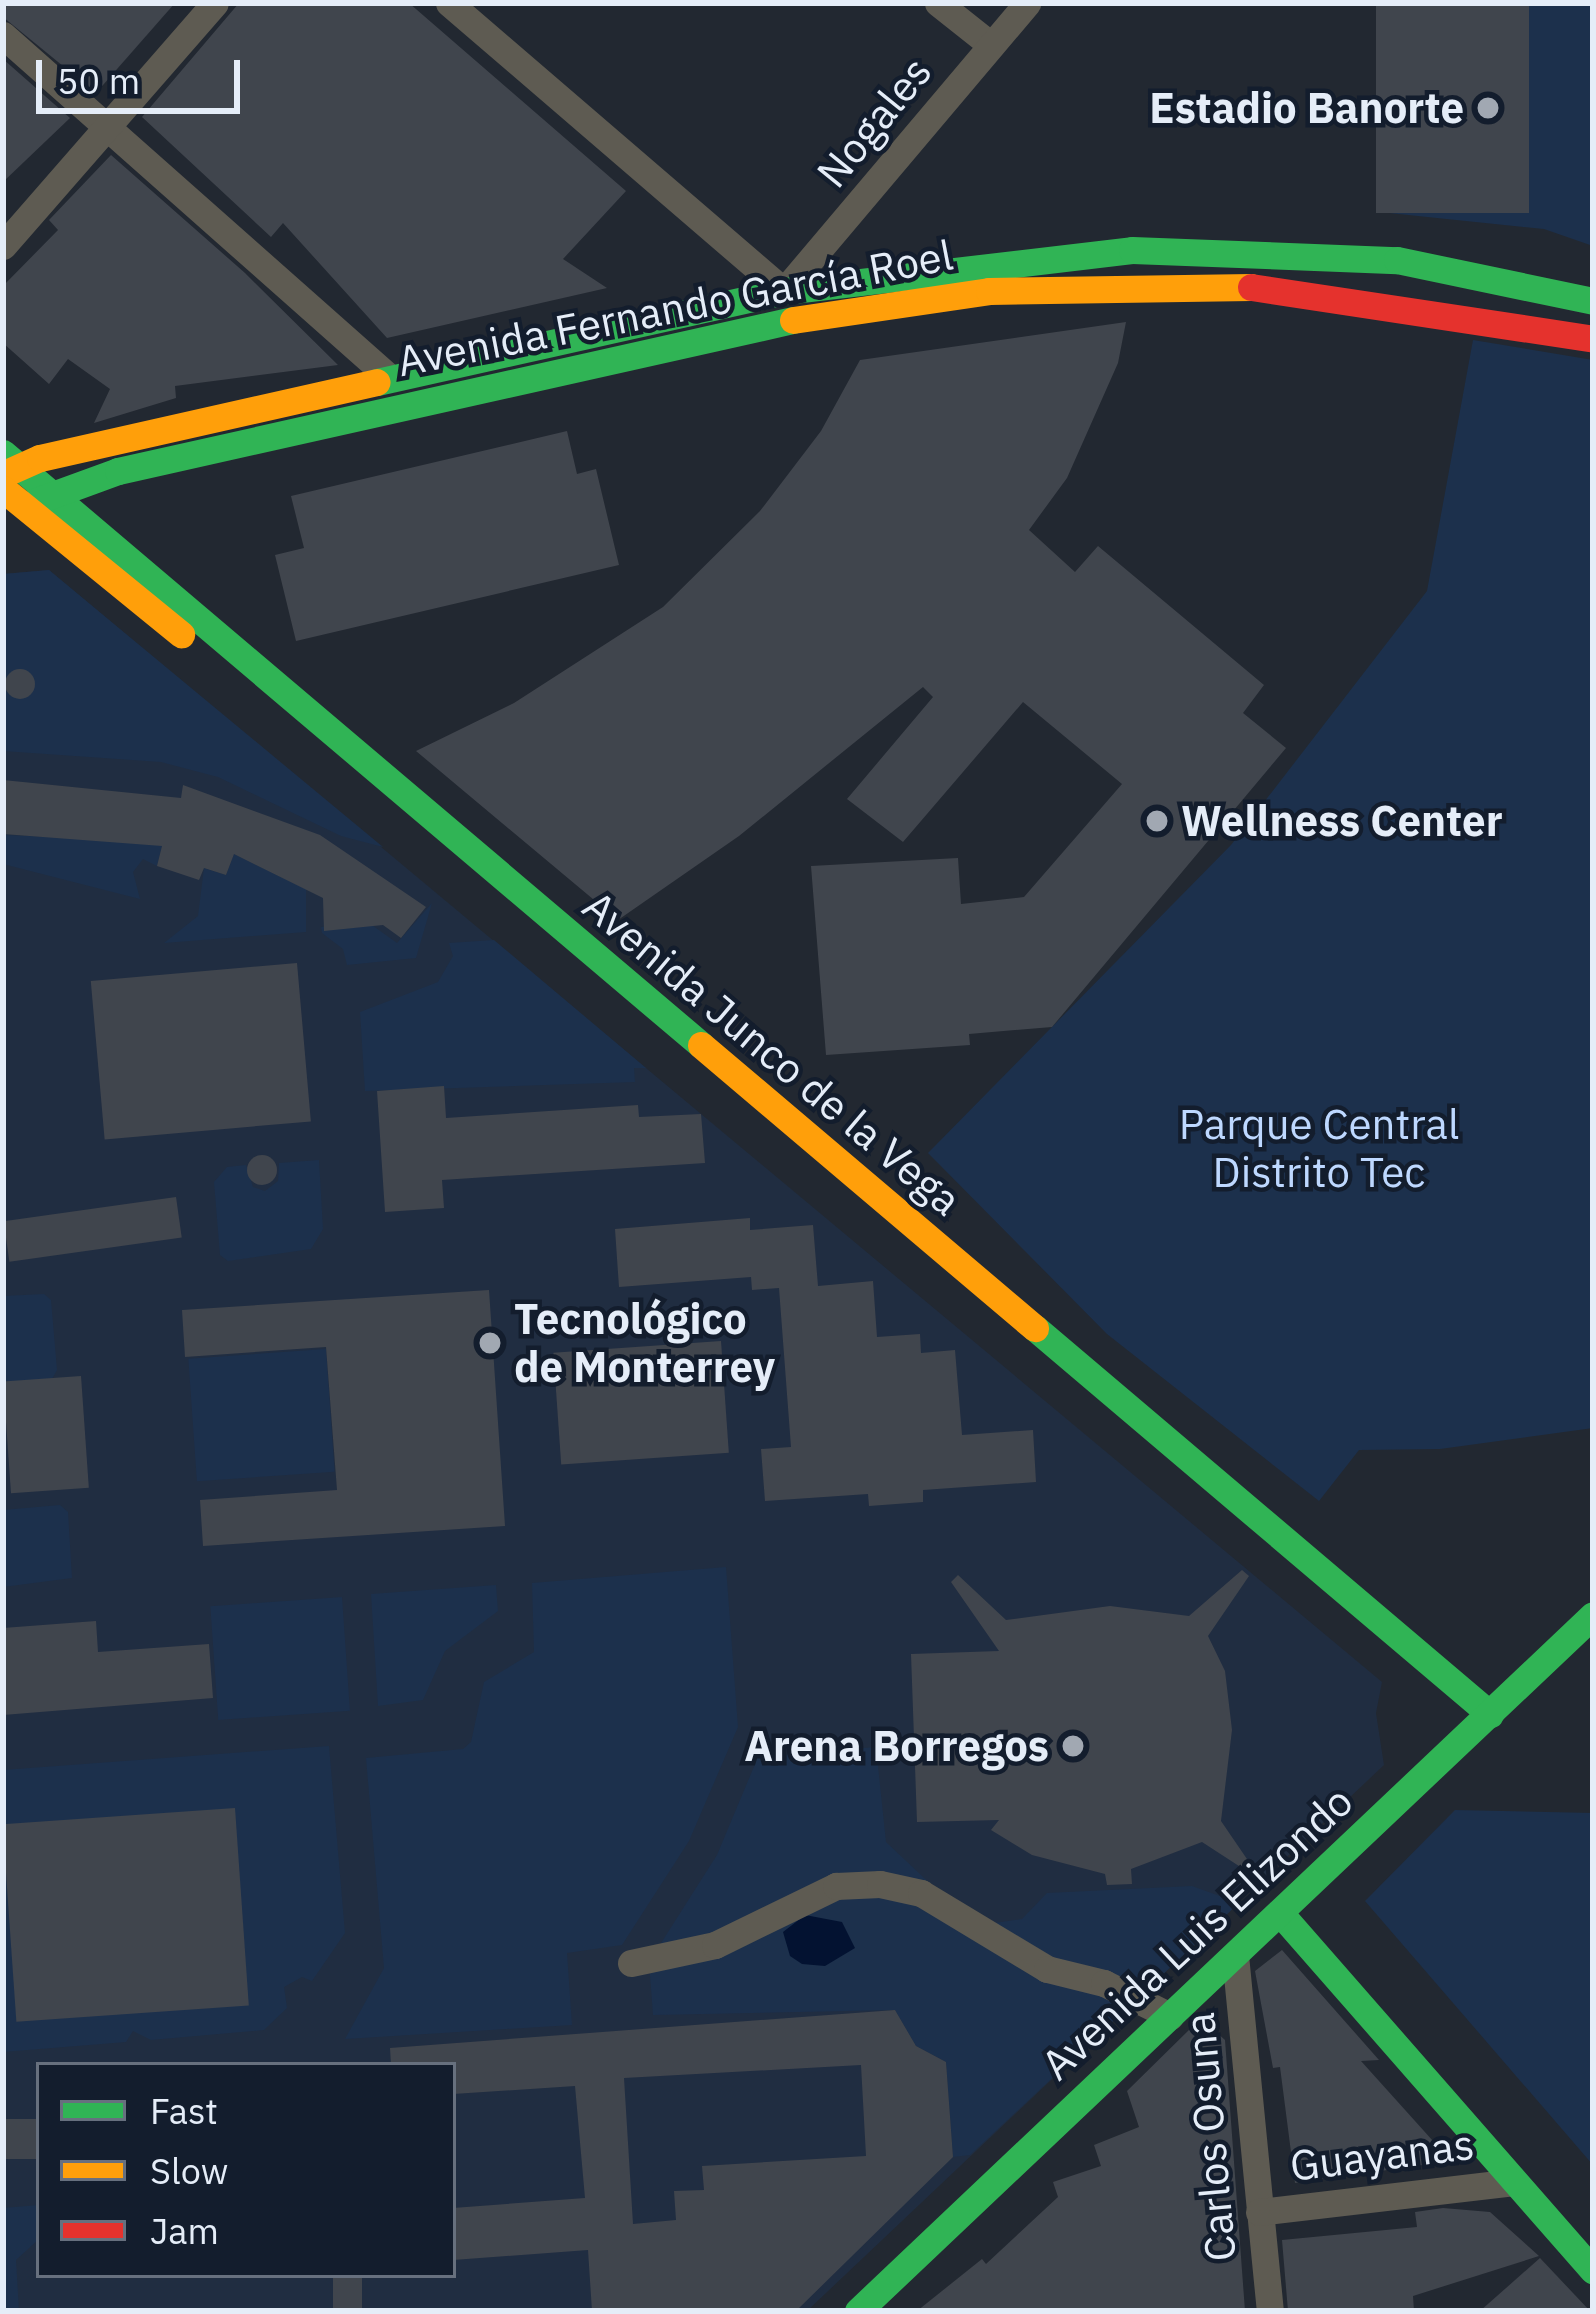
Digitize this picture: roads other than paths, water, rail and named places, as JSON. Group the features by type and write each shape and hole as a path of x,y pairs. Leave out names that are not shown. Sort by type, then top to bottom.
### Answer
{"street":[{"path":"3,246 215,3"},
{"path":"449,3 787,305"},
{"path":"938,3 991,45"},
{"name":"Nogales","path":"787,305 1027,3"},
{"path":"3,35 109,123 390,378"},
{"name":"Avenida Fernando García Roel","path":"9,485 390,378 1058,255 1207,248 1397,260 1593,301"},
{"name":"Avenida Fernando García Roel","path":"9,485 54,492 787,305 989,291 1253,286 1593,339"},
{"name":"Avenida Junco de la Vega","path":"9,485 54,492 620,983 1484,1720"},
{"name":"Avenida Junco de la Vega","path":"9,485 1484,1720"},
{"name":"Avenida Luis Elizondo","path":"858,2311 1593,1615"},
{"path":"631,1963 716,1946 836,1886 880,1884 922,1893 1047,1969 1104,1984 1170,2016"},
{"path":"1280,1913 1593,2270"},
{"name":"Carlos Osuna","path":"1235,1955 1270,2311"},
{"name":"Guayanas","path":"1259,2212 1514,2182"}],"place":[{"name":"Estadio Banorte","path":"1488,108"},
{"name":"Wellness Center","path":"1157,821"},
{"name":"Tecnológico de Monterrey","path":"490,1343"},
{"name":"Arena Borregos","path":"1073,1746"}],"park label":[{"name":"Parque Central Distrito Tec","path":"1319,1148"}]}
